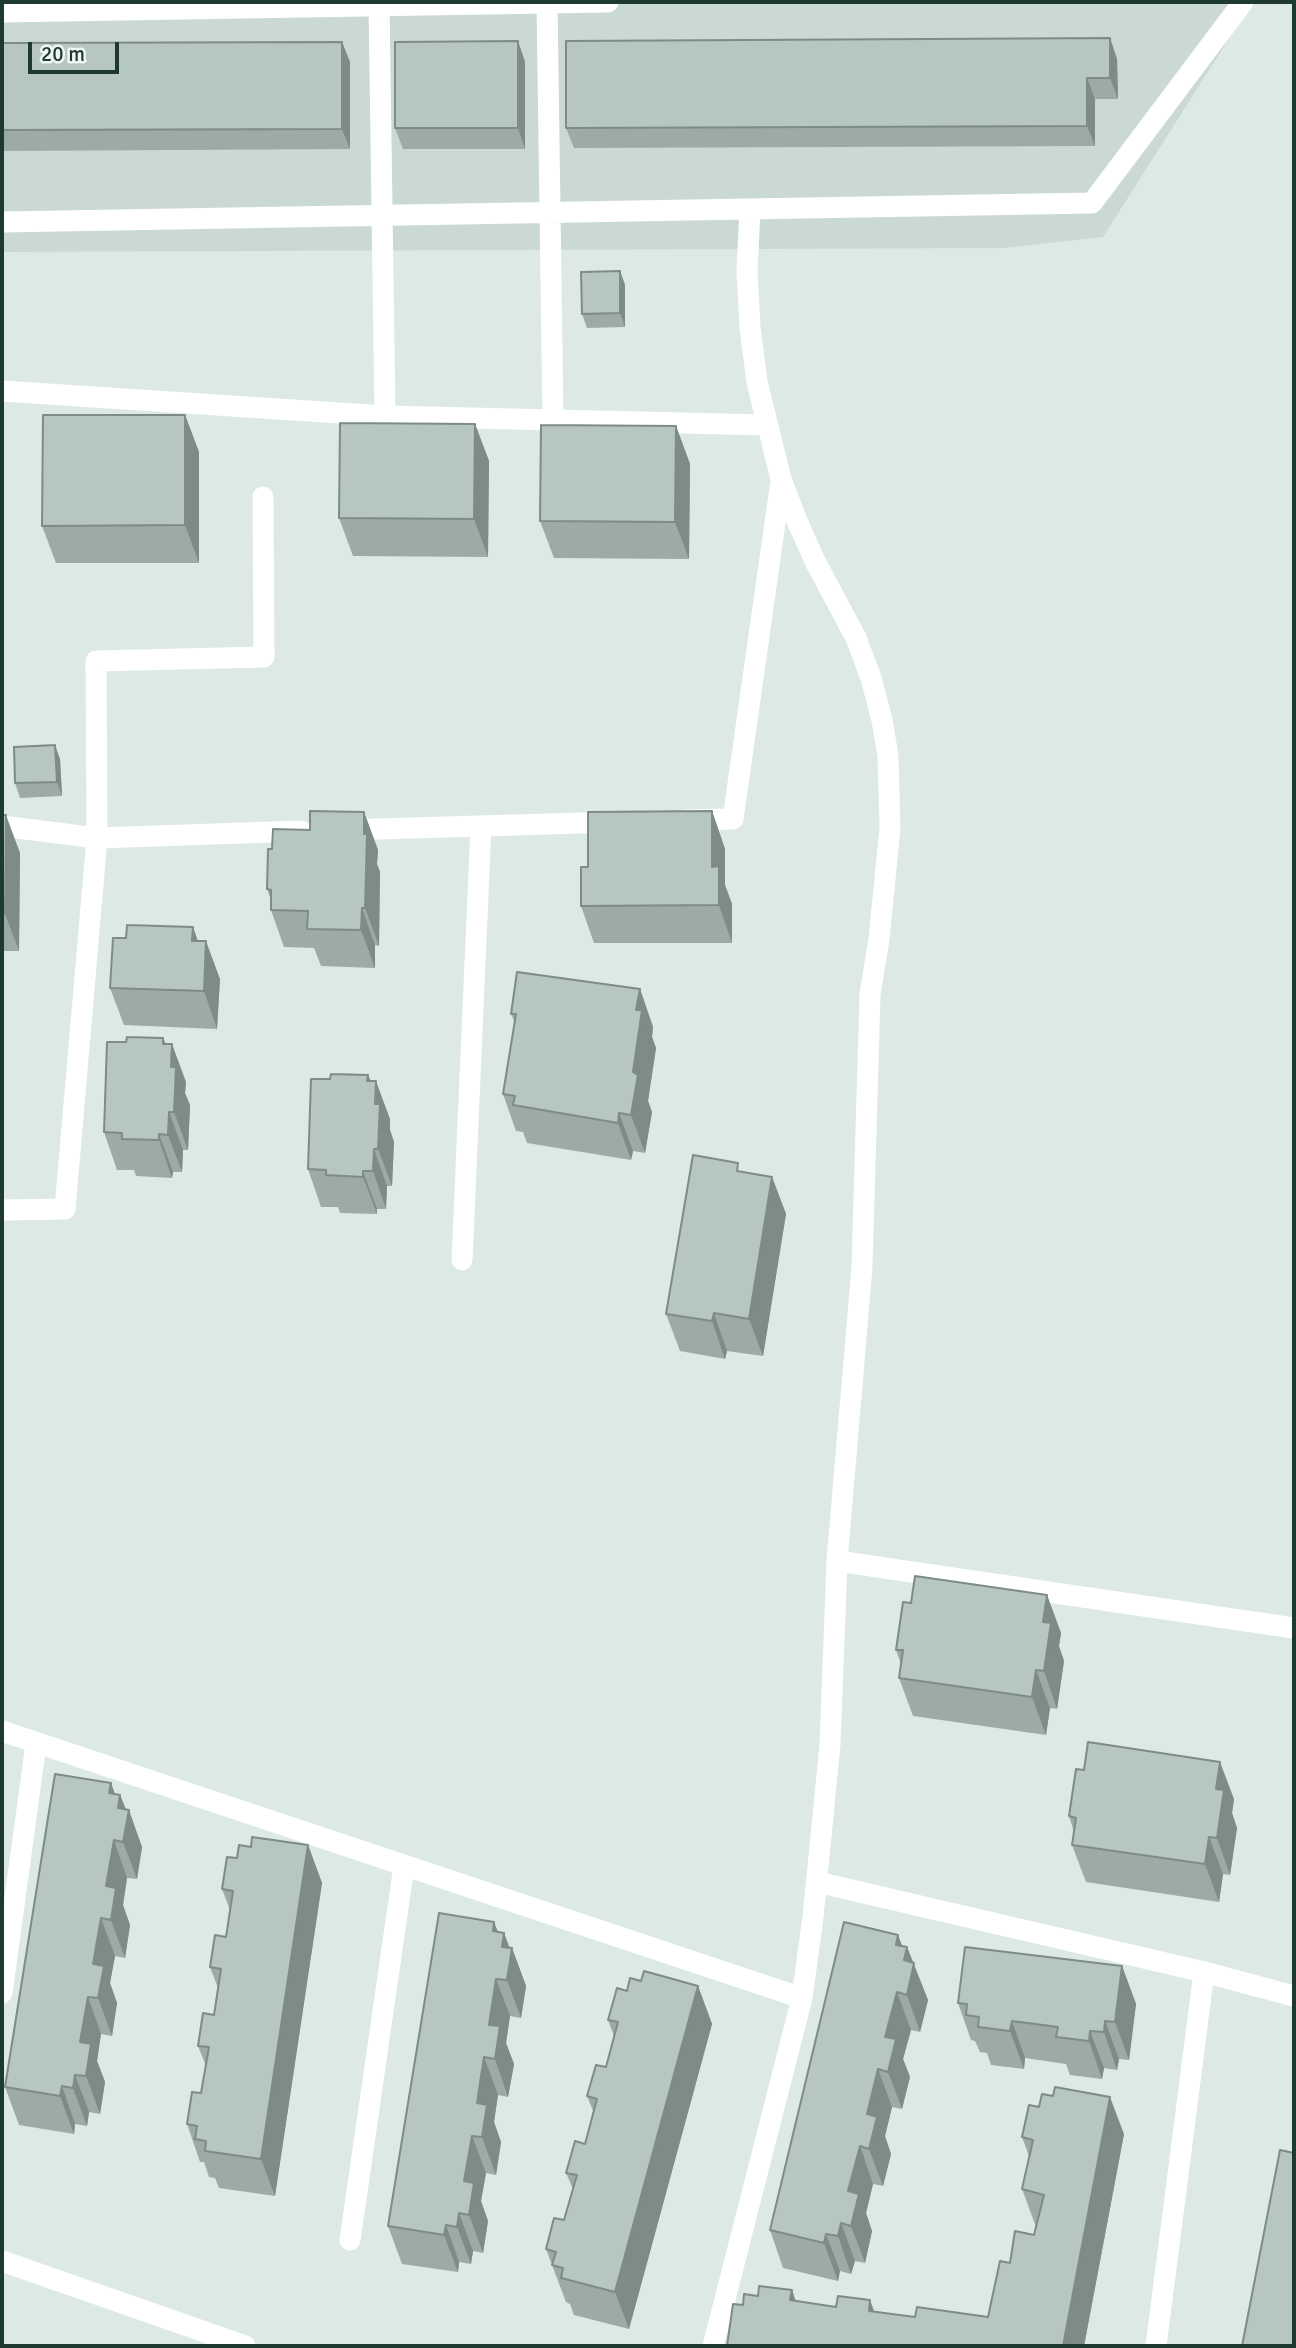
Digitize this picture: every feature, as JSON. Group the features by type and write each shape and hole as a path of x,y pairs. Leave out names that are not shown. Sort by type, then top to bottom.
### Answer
{"street":[{"path":"547,2 553,419"},
{"path":"2,12 608,2"},
{"path":"2,222 1092,203 1243,2"},
{"path":"379,4 385,416"},
{"path":"713,2346 802,1998 817,1882 830,1745 836,1561 862,1267 870,994 886,884 890,792 882,720 871,678 856,638 815,561 781,479 767,425 757,382 750,327 747,272 750,209"},
{"path":"2,391 385,416 767,425"},
{"path":"663,821 733,819 781,479"},
{"path":"2,1210 65,1209 97,838 96,661 264,657 263,497"},
{"path":"2,826 97,838 635,822"},
{"path":"462,1261 481,826"},
{"path":"836,1561 1294,1628"},
{"path":"2,1731 802,1998"},
{"path":"2,1993 36,1744"},
{"path":"350,2240 404,1866"},
{"path":"817,1882 1204,1972 1294,1996"},
{"path":"1156,2346 1204,1972"},
{"path":"2,2261 244,2346"}],"shaded area":[{"path":"2,2 1250,2 1103,237 1005,248 2,252"}],"building":[{"path":"1110,38 1110,78 1087,78 1087,126 566,128 566,41"},
{"path":"518,41 518,128 395,128 395,42"},
{"path":"342,42 342,129 2,130 2,43"},
{"path":"620,271 620,313 582,314 581,272"},
{"path":"43,415 185,415 185,525 42,526"},
{"path":"340,423 475,424 474,519 339,518"},
{"path":"541,425 676,426 675,522 540,521"},
{"path":"55,745 57,782 15,783 14,747"},
{"path":"310,811 364,812 364,834 367,834 365,908 362,908 361,930 307,929 308,911 271,910 271,890 267,889 268,849 272,849 273,829 310,830"},
{"path":"712,811 712,867 719,866 719,905 581,906 581,867 588,867 588,812"},
{"path":"2,815 6,815 5,914 2,914"},
{"path":"127,925 193,927 192,941 206,941 204,991 110,988 113,938 126,938"},
{"path":"517,972 640,989 636,1010 642,1010 633,1072 638,1075 631,1115 619,1113 618,1123 513,1105 515,1096 503,1094 516,1014 511,1014"},
{"path":"127,1037 163,1038 163,1044 172,1044 171,1067 176,1067 174,1112 169,1112 168,1135 159,1134 159,1140 122,1139 122,1133 104,1132 107,1042 126,1042"},
{"path":"331,1074 368,1075 367,1081 376,1081 375,1104 380,1104 378,1149 374,1149 373,1171 363,1171 363,1177 326,1175 326,1170 308,1169 311,1079 330,1079"},
{"path":"693,1155 738,1163 737,1171 772,1177 749,1319 714,1313 712,1321 666,1314"},
{"path":"915,1576 1047,1595 1043,1622 1051,1623 1044,1671 1036,1670 1032,1697 899,1678 903,1650 896,1650 903,1602 911,1603"},
{"path":"1088,1742 1220,1762 1216,1789 1224,1790 1217,1838 1209,1837 1205,1864 1072,1845 1076,1818 1069,1816 1076,1769 1084,1770"},
{"path":"55,1774 111,1783 109,1793 120,1795 118,1808 129,1810 123,1842 114,1840 106,1886 116,1888 111,1920 101,1918 93,1964 104,1966 98,1998 88,1997 80,2042 91,2044 86,2076 75,2075 73,2088 62,2086 60,2096 5,2087"},
{"path":"252,1837 308,1845 261,2159 205,2151 206,2141 195,2139 197,2126 187,2124 192,2092 201,2093 209,2047 198,2046 203,2013 214,2015 221,1969 210,1967 215,1935 226,1937 233,1891 222,1889 227,1857 237,1858 239,1845 251,1847"},
{"path":"439,1913 494,1922 493,1931 504,1933 502,1947 512,1948 507,1980 496,1979 489,2025 500,2026 495,2059 484,2057 477,2103 487,2105 482,2137 472,2136 464,2181 474,2183 469,2215 459,2213 457,2227 446,2225 444,2235 388,2226"},
{"path":"844,1922 898,1935 896,1945 907,1947 904,1960 914,1963 907,1995 897,1992 885,2037 896,2039 888,2072 878,2069 867,2114 877,2117 869,2149 860,2146 848,2191 859,2194 851,2226 841,2223 838,2236 826,2234 824,2243 770,2230"},
{"path":"965,1947 1122,1966 1115,2022 1105,2021 1104,2032 1090,2031 1089,2041 1056,2037 1058,2027 1012,2021 1010,2031 978,2027 979,2017 966,2015 967,2004 958,2003"},
{"path":"644,1971 698,1986 615,2292 561,2278 563,2268 552,2265 556,2252 546,2249 554,2218 564,2220 577,2175 566,2173 575,2141 585,2144 597,2099 587,2096 596,2065 606,2067 618,2022 608,2020 617,1988 627,1991 630,1978 641,1981"},
{"path":"1055,2087 1110,2097 1063,2346 727,2346 733,2304 743,2305 744,2294 758,2296 759,2286 792,2290 790,2300 836,2307 838,2296 870,2300 869,2311 915,2317 917,2307 988,2317 1000,2261 1010,2263 1015,2231 1034,2235 1044,2195 1022,2189 1033,2140 1022,2137 1029,2105 1039,2107 1042,2094 1053,2096"},
{"path":"1280,2150 1294,2153 1294,2346 1242,2346"}]}
